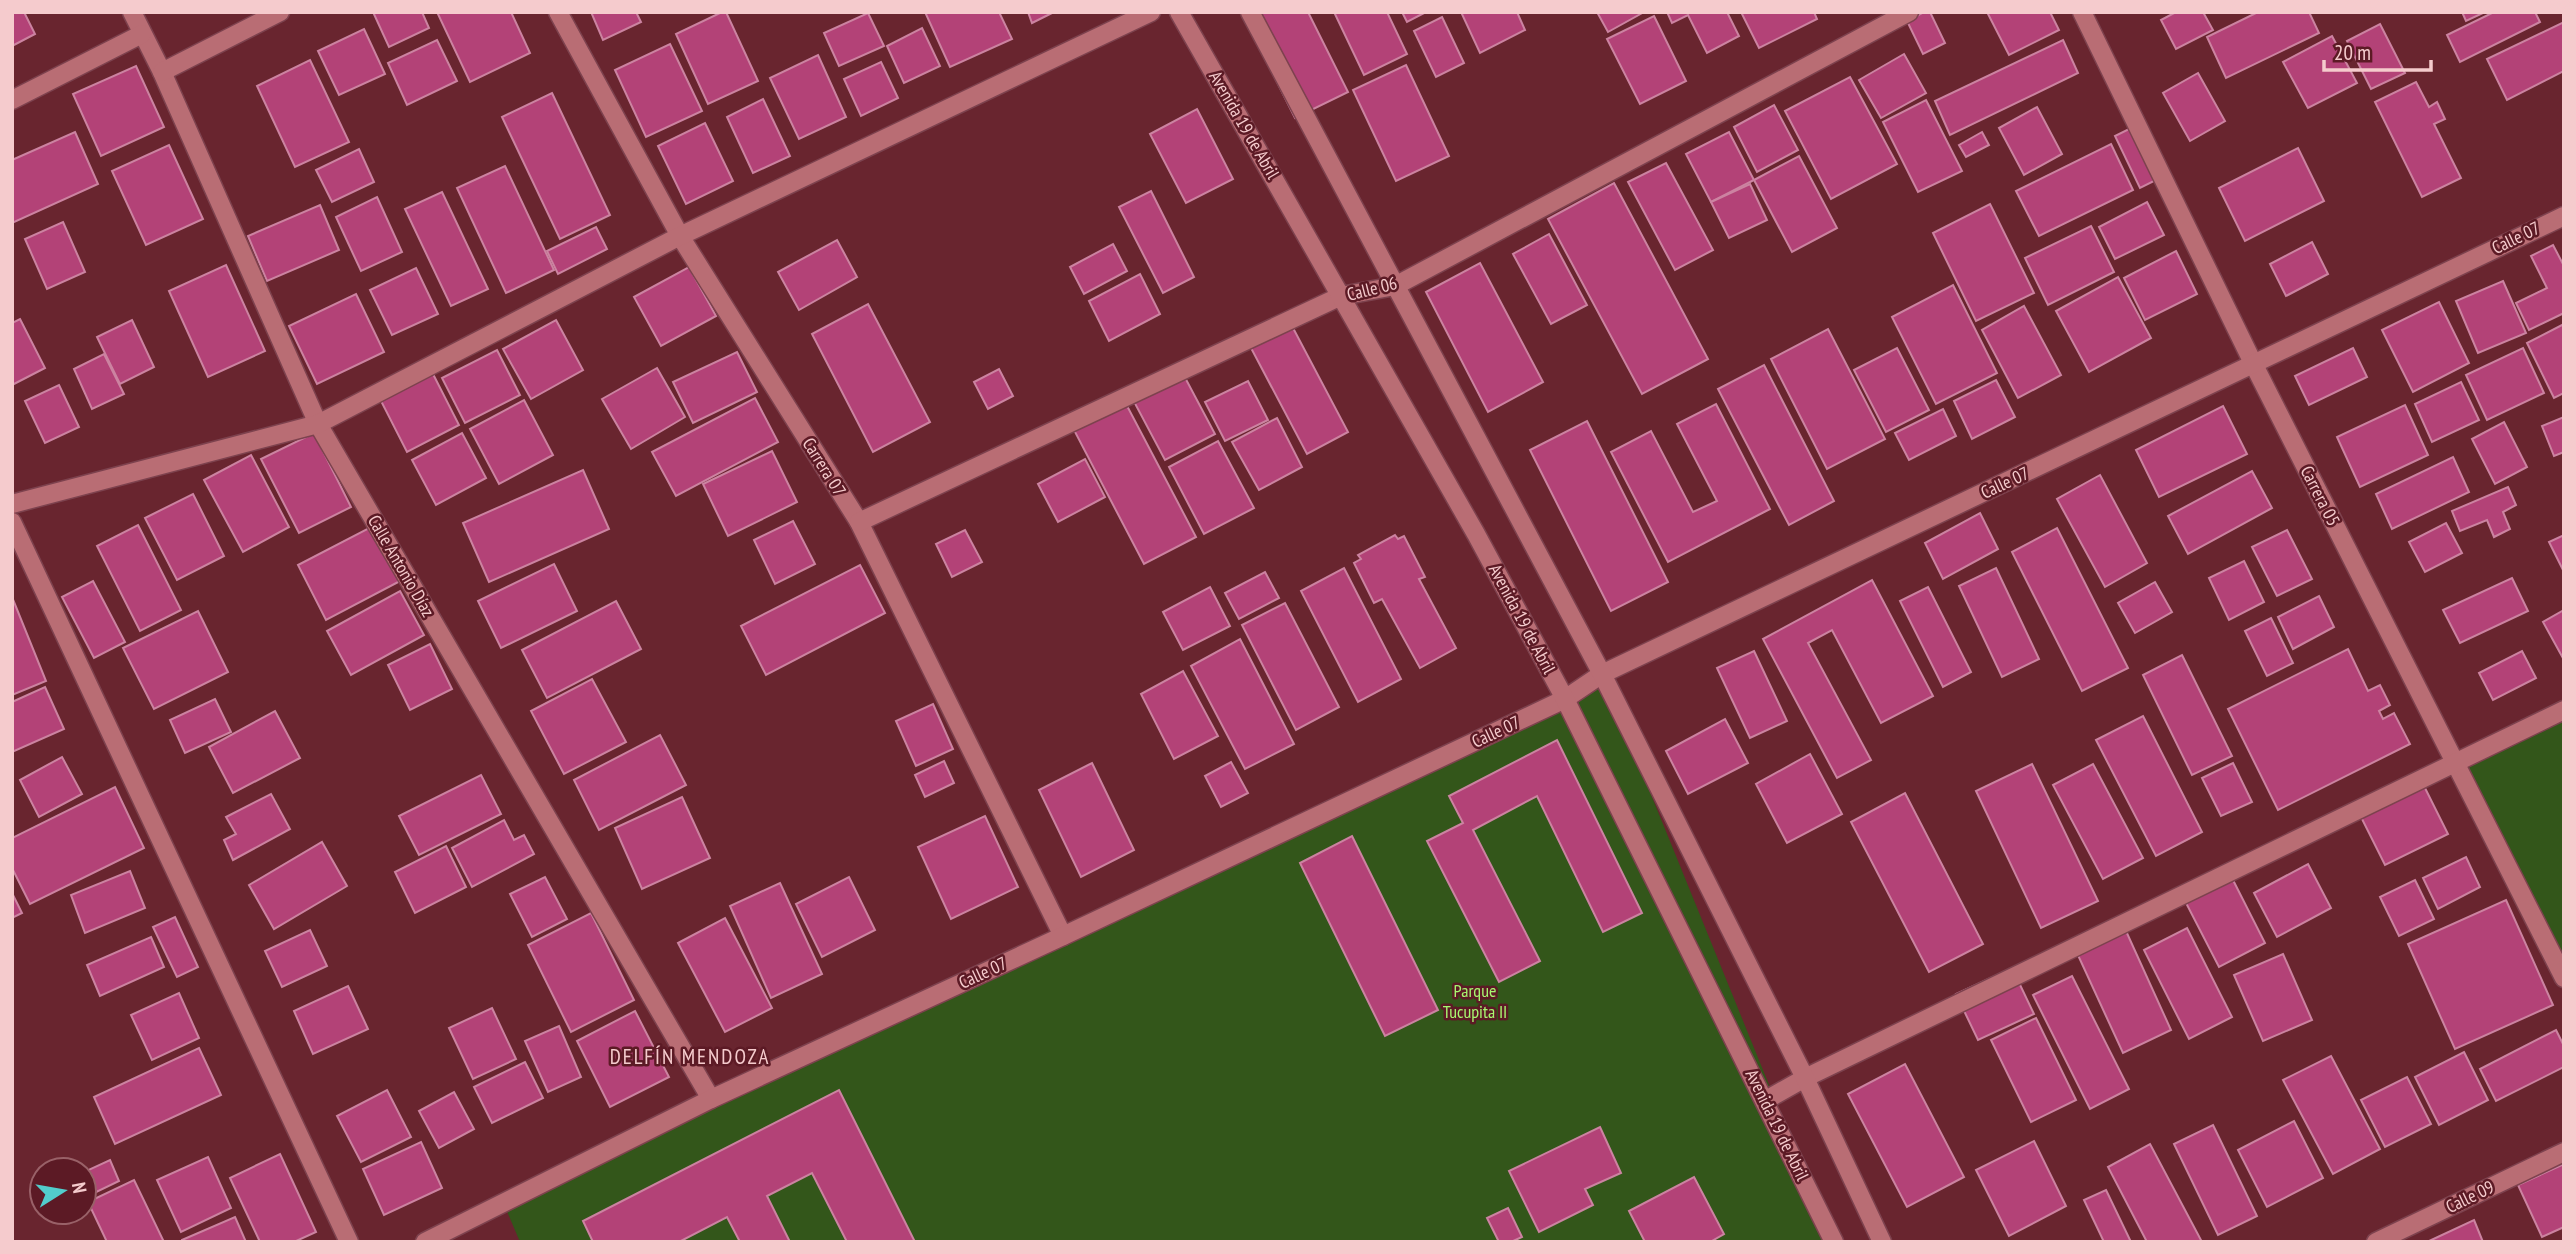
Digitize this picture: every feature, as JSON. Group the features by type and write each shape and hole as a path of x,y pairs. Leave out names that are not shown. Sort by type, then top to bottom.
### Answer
{"street":[{"name":"Calle Antonio Díaz","path":"132,12 162,72 318,425 710,1099"},
{"path":"162,72 280,12"},
{"name":"Carrera 07","path":"558,12 680,236 859,522 1063,936"},
{"path":"12,504 318,425 680,236 1151,12"},
{"name":"Avenida 19 de Abril","path":"1179,12 1476,534 1565,699 1766,1100 1834,1242"},
{"path":"1250,12 1602,674 1805,1078 1882,1242"},
{"name":"Calle 06","path":"859,522 1341,296 1395,286 1909,12"},
{"name":"Carrera 05","path":"2082,12 2254,365 2564,978"},
{"path":"12,100 142,34"},
{"name":"Calle 07","path":"425,1242 710,1099 1565,699 1602,674 2564,216"},
{"path":"12,522 349,1242"},
{"path":"1766,1100 1805,1078 2564,710"},
{"name":"Calle 09","path":"2375,1242 2564,1152"}],"green space":[{"name":"Parque Tucupita II","path":"1602,674 1833,1242 520,1242 503,1202"},
{"path":"2564,710 2564,978 2455,763"}],"building":[{"path":"12,12 24,12 35,34 12,46"},
{"path":"373,12 422,12 429,28 389,47"},
{"path":"437,12 511,12 530,53 470,82"},
{"path":"591,12 636,12 641,22 603,40"},
{"path":"726,12 758,81 708,104 676,34"},
{"path":"925,12 999,12 1012,39 950,67"},
{"path":"1028,12 1054,12 1032,23"},
{"path":"1242,12 1308,12 1348,92 1295,118"},
{"path":"1334,12 1387,12 1407,54 1364,75"},
{"path":"1402,12 1426,12 1407,22"},
{"path":"1461,12 1517,12 1525,30 1480,53"},
{"path":"1597,12 1644,12 1608,32"},
{"path":"1667,12 1727,12 1739,36 1707,53 1688,15 1672,23"},
{"path":"1741,12 1814,12 1817,19 1759,48"},
{"path":"1924,12 1930,12 1945,43 1923,54 1907,21"},
{"path":"1987,12 2050,12 2059,30 2009,55"},
{"path":"2176,12 2203,12 2213,30 2176,49 2161,20"},
{"path":"2258,12 2309,12 2319,33 2226,78 2207,37"},
{"path":"2462,12 2485,12 2466,21"},
{"path":"2494,12 2535,12 2540,22 2460,62 2447,35"},
{"path":"868,13 884,46 839,66 824,33"},
{"path":"1654,16 1686,81 1640,104 1607,39"},
{"path":"1442,17 1464,63 1436,77 1414,31"},
{"path":"2564,22 2564,71 2507,100 2487,59"},
{"path":"2380,24 2405,73 2371,89 2347,41"},
{"path":"922,28 940,66 904,83 887,46"},
{"path":"364,29 385,74 339,95 318,51"},
{"path":"2332,36 2357,83 2308,108 2283,62"},
{"path":"437,40 457,81 407,105 388,63"},
{"path":"2063,40 2078,73 1950,135 1935,101"},
{"path":"670,44 702,111 646,137 615,70"},
{"path":"1904,54 1926,93 1881,118 1859,80"},
{"path":"818,55 846,117 799,139 770,78"},
{"path":"310,60 349,142 295,167 257,86"},
{"path":"881,62 898,98 861,116 844,79"},
{"path":"1406,65 1449,156 1396,181 1353,90"},
{"path":"136,66 164,127 101,156 73,94"},
{"path":"2198,73 2225,121 2190,141 2163,93"},
{"path":"1850,77 1897,164 1831,199 1785,111"},
{"path":"2416,82 2429,107 2437,102 2445,119 2434,124 2461,178 2422,197 2375,102"},
{"path":"552,93 610,215 560,239 502,117"},
{"path":"763,99 790,156 753,173 727,117"},
{"path":"1926,100 1962,171 1918,192 1883,122"},
{"path":"1774,105 1798,150 1757,172 1734,127"},
{"path":"2037,107 2062,154 2024,175 1999,128"},
{"path":"1197,109 1233,179 1186,203 1150,134"},
{"path":"705,123 733,181 686,204 658,146"},
{"path":"2135,126 2160,178 2140,188 2115,136"},
{"path":"75,132 98,184 12,223 12,160"},
{"path":"1729,132 1754,180 1711,202 1686,154"},
{"path":"1982,132 1989,145 1966,157 1959,145"},
{"path":"2111,144 2133,190 2039,236 2016,191"},
{"path":"169,145 203,219 146,245 112,171"},
{"path":"2298,148 2324,201 2245,241 2219,188"},
{"path":"359,149 374,182 332,202 316,170"},
{"path":"1799,156 1837,228 1792,252 1754,180"},
{"path":"1666,163 1713,250 1675,270 1628,182"},
{"path":"505,166 554,270 506,293 457,188"},
{"path":"1614,183 1708,359 1642,394 1548,219"},
{"path":"1750,184 1767,220 1729,238 1711,202"},
{"path":"1151,191 1194,277 1163,293 1119,207"},
{"path":"442,192 488,289 451,306 405,209"},
{"path":"377,197 402,252 361,271 336,217"},
{"path":"2147,202 2164,235 2115,259 2099,227"},
{"path":"1990,204 2034,293 1976,321 1933,233"},
{"path":"320,205 339,250 267,281 248,236"},
{"path":"63,222 85,272 47,289 25,239"},
{"path":"2091,226 2114,272 2048,305 2025,258"},
{"path":"596,227 607,249 558,274 547,251"},
{"path":"1549,234 1587,305 1551,324 1513,254"},
{"path":"837,240 857,277 799,310 778,272"},
{"path":"2312,242 2328,274 2286,296 2270,264"},
{"path":"1113,244 1127,271 1084,294 1070,267"},
{"path":"2553,245 2564,266 2564,313 2529,330 2516,303 2547,288 2531,256"},
{"path":"2176,251 2197,294 2145,320 2124,278"},
{"path":"1480,263 1543,382 1488,412 1426,292"},
{"path":"226,265 265,351 208,377 169,291"},
{"path":"689,267 716,316 661,346 634,297"},
{"path":"416,268 438,314 392,335 370,290"},
{"path":"1140,274 1160,314 1109,341 1089,301"},
{"path":"2118,277 2151,338 2089,372 2056,311"},
{"path":"2503,281 2526,333 2478,353 2456,301"},
{"path":"1953,285 1997,373 1936,404 1892,317"},
{"path":"356,294 384,352 317,384 289,326"},
{"path":"2439,302 2469,363 2413,392 2382,330"},
{"path":"868,304 930,422 873,452 812,334"},
{"path":"2024,306 2061,375 2018,398 1982,330"},
{"path":"20,319 45,368 12,385 12,323"},
{"path":"132,320 154,367 120,384 97,337"},
{"path":"556,320 583,370 531,399 503,349"},
{"path":"2564,324 2564,393 2554,398 2527,343"},
{"path":"1292,326 1348,432 1307,454 1251,348"},
{"path":"1828,329 1885,439 1827,469 1771,359"},
{"path":"1897,348 1929,410 1886,432 1854,370"},
{"path":"2353,348 2367,377 2309,405 2295,376"},
{"path":"2523,348 2544,393 2487,420 2466,375"},
{"path":"497,350 520,395 465,423 442,378"},
{"path":"737,352 757,392 693,423 673,382"},
{"path":"104,354 124,394 92,409 74,369"},
{"path":"1764,365 1834,501 1789,525 1718,389"},
{"path":"657,368 685,417 631,449 602,399"},
{"path":"999,369 1013,396 988,409 974,382"},
{"path":"1181,370 1215,434 1165,460 1131,396"},
{"path":"432,372 459,425 407,452 380,399"},
{"path":"1996,380 2015,417 1972,439 1954,401"},
{"path":"1248,381 1268,420 1225,441 1205,402"},
{"path":"2461,382 2479,420 2432,442 2415,404"},
{"path":"59,385 79,427 45,443 25,401"},
{"path":"755,398 778,442 676,496 652,452"},
{"path":"524,400 553,455 499,484 470,429"},
{"path":"1125,402 1196,537 1144,564 1074,430"},
{"path":"1716,404 1770,509 1668,562 1611,452 1651,431 1693,512 1717,501 1677,424"},
{"path":"2405,405 2428,455 2360,487 2337,437"},
{"path":"2223,406 2247,454 2159,497 2136,450"},
{"path":"1943,409 1956,436 1909,460 1895,433"},
{"path":"2564,417 2564,452 2554,456 2542,426"},
{"path":"1277,418 1302,467 1259,490 1232,442"},
{"path":"1587,421 1668,582 1611,611 1530,450"},
{"path":"2504,422 2527,467 2495,484 2472,439"},
{"path":"314,433 351,507 299,533 261,459"},
{"path":"462,433 486,478 436,505 412,460"},
{"path":"1218,441 1254,508 1204,534 1169,467"},
{"path":"772,451 797,502 728,536 703,484"},
{"path":"251,455 289,527 243,552 204,480"},
{"path":"2453,457 2469,492 2392,529 2376,494"},
{"path":"1085,459 1105,497 1058,522 1038,484"},
{"path":"583,470 609,529 489,582 463,523"},
{"path":"2252,471 2272,508 2188,554 2168,516"},
{"path":"2100,475 2147,563 2105,587 2057,499"},
{"path":"2508,487 2516,505 2503,512 2510,529 2494,537 2487,520 2460,531 2452,511"},
{"path":"193,494 224,556 177,580 145,518"},
{"path":"1980,513 1998,549 1943,579 1925,543"},
{"path":"793,521 815,564 775,584 754,540"},
{"path":"2446,523 2462,553 2425,572 2409,542"},
{"path":"138,525 181,610 140,631 97,546"},
{"path":"373,526 402,580 326,620 298,565"},
{"path":"2057,528 2128,668 2082,691 2012,552"},
{"path":"965,530 982,562 952,577 936,544"},
{"path":"2287,530 2312,579 2277,596 2252,547"},
{"path":"1395,535 1398,539 1404,536 1425,577 1419,579 1456,648 1420,668 1382,599 1374,603 1354,563 1361,559 1358,555"},
{"path":"2564,535 2564,572 2549,542"},
{"path":"2244,561 2264,602 2229,620 2209,578"},
{"path":"554,564 577,611 501,648 478,601"},
{"path":"860,565 885,613 766,675 741,626"},
{"path":"1344,568 1401,679 1358,702 1301,591"},
{"path":"1996,568 2039,659 2002,677 1959,586"},
{"path":"1265,572 1279,598 1239,619 1225,593"},
{"path":"2512,578 2528,611 2460,643 2443,610"},
{"path":"1872,580 1933,696 1881,723 1832,630 1808,643 1871,760 1837,778 1763,639"},
{"path":"93,581 125,642 94,658 62,597"},
{"path":"2155,582 2172,612 2135,633 2118,603"},
{"path":"1210,587 1230,626 1183,650 1163,612"},
{"path":"1928,587 1971,672 1943,687 1900,601"},
{"path":"400,591 424,635 351,675 327,631"},
{"path":"2319,596 2334,627 2293,649 2278,617"},
{"path":"12,597 46,681 12,695"},
{"path":"616,601 641,649 547,698 522,650"},
{"path":"1285,603 1339,707 1296,730 1242,625"},
{"path":"2564,610 2564,660 2543,622"},
{"path":"198,611 228,672 154,709 123,648"},
{"path":"2271,618 2293,663 2267,676 2245,631"},
{"path":"1240,639 1294,744 1245,769 1191,666"},
{"path":"430,644 452,689 410,710 388,665"},
{"path":"2348,649 2368,691 2380,685 2390,705 2379,711 2383,719 2394,713 2410,744 2278,810 2228,709"},
{"path":"1754,651 1787,721 1750,738 1717,668"},
{"path":"2522,651 2536,678 2493,700 2479,673"},
{"path":"2182,655 2232,756 2192,775 2143,675"},
{"path":"1183,671 1218,736 1174,759 1141,694"},
{"path":"592,679 626,742 564,774 531,711"},
{"path":"45,687 64,729 12,752 12,702"},
{"path":"215,699 231,732 185,753 170,720"},
{"path":"933,704 953,749 916,766 896,721"},
{"path":"275,711 300,758 233,793 209,747"},
{"path":"2143,716 2202,832 2156,856 2096,740"},
{"path":"1725,719 1748,763 1688,794 1666,751"},
{"path":"660,735 686,785 599,830 574,780"},
{"path":"1557,740 1642,913 1603,932 1537,796 1473,830 1540,961 1499,982 1427,841 1463,823 1449,796"},
{"path":"1810,754 1842,814 1787,843 1756,784"},
{"path":"62,757 82,794 39,817 20,780"},
{"path":"944,761 954,783 925,797 915,775"},
{"path":"1231,762 1248,793 1221,807 1205,776"},
{"path":"1092,763 1134,850 1081,877 1039,790"},
{"path":"2233,763 2252,802 2221,816 2202,778"},
{"path":"2032,764 2098,901 2041,928 1976,791"},
{"path":"2093,764 2143,858 2103,879 2053,785"},
{"path":"481,775 501,814 419,855 399,816"},
{"path":"2424,786 2448,834 2385,865 2361,817"},
{"path":"115,787 144,848 30,904 12,868 12,838"},
{"path":"1905,793 1983,944 1929,972 1851,822"},
{"path":"271,794 290,829 233,860 224,840 236,834 226,817"},
{"path":"682,797 710,858 642,889 615,828"},
{"path":"985,816 1018,887 951,919 918,847"},
{"path":"504,820 514,840 524,835 534,854 472,887 452,848"},
{"path":"1352,836 1438,1010 1385,1036 1300,863"},
{"path":"322,842 347,886 274,929 249,885"},
{"path":"446,846 466,887 415,913 395,872"},
{"path":"2466,857 2480,887 2438,909 2423,878"},
{"path":"2308,864 2331,908 2277,937 2254,893"},
{"path":"130,871 145,908 85,933 71,895"},
{"path":"545,877 567,919 532,937 510,894"},
{"path":"849,877 875,930 822,957 796,904"},
{"path":"2232,878 2265,943 2219,967 2185,901"},
{"path":"2415,880 2434,919 2399,936 2380,897"},
{"path":"780,883 822,974 771,998 730,906"},
{"path":"12,893 22,913 12,918"},
{"path":"2506,900 2553,1005 2455,1049 2408,944"},
{"path":"591,913 634,1000 571,1032 528,945"},
{"path":"175,917 198,967 177,977 153,927"},
{"path":"725,918 772,1008 725,1032 678,943"},
{"path":"2187,928 2232,1017 2189,1039 2144,950"},
{"path":"310,930 327,966 282,987 265,951"},
{"path":"2126,931 2171,1030 2123,1053 2077,953"},
{"path":"151,937 164,967 100,996 87,965"},
{"path":"2283,954 2312,1020 2263,1041 2234,975"},
{"path":"2012,968 2034,1014 1978,1040 1956,994"},
{"path":"2072,976 2129,1089 2090,1109 2033,995"},
{"path":"348,986 368,1029 313,1054 294,1011"},
{"path":"179,993 199,1038 152,1060 131,1015"},
{"path":"492,1008 516,1059 473,1079 449,1028"},
{"path":"635,1011 669,1077 610,1107 577,1041"},
{"path":"2036,1018 2076,1100 2031,1122 1991,1040"},
{"path":"559,1026 581,1077 548,1092 525,1041"},
{"path":"2556,1030 2564,1046 2564,1067 2496,1101 2480,1069"},
{"path":"199,1048 221,1095 115,1144 94,1097"},
{"path":"2464,1052 2488,1100 2439,1125 2415,1077"},
{"path":"2331,1056 2380,1149 2333,1174 2283,1080"},
{"path":"525,1062 543,1098 492,1123 474,1087"},
{"path":"1905,1064 1964,1177 1907,1207 1848,1094"},
{"path":"2407,1077 2431,1124 2385,1147 2361,1100"},
{"path":"387,1090 411,1137 361,1162 337,1116"},
{"path":"839,1090 915,1242 847,1242 812,1173 767,1196 790,1242 740,1242 727,1217 679,1242 593,1242 583,1221"},
{"path":"454,1092 474,1129 439,1148 419,1111"},
{"path":"2294,1121 2323,1178 2267,1207 2238,1150"},
{"path":"2213,1125 2257,1216 2218,1235 2174,1144"},
{"path":"1600,1127 1621,1173 1585,1189 1593,1205 1539,1232 1509,1171"},
{"path":"2034,1141 2066,1206 2009,1236 1976,1170"},
{"path":"421,1142 442,1188 384,1215 363,1169"},
{"path":"2150,1144 2202,1242 2147,1242 2108,1167"},
{"path":"280,1154 316,1232 294,1242 260,1242 230,1178"},
{"path":"208,1157 231,1208 181,1232 157,1180"},
{"path":"110,1160 119,1181 98,1191 98,1166"},
{"path":"2564,1164 2564,1227 2542,1237 2518,1185"},
{"path":"1694,1177 1724,1234 1710,1242 1645,1242 1629,1211"},
{"path":"134,1180 164,1242 107,1242 98,1223 98,1197"},
{"path":"2106,1190 2131,1242 2104,1242 2084,1200"},
{"path":"1508,1208 1522,1237 1511,1242 1499,1242 1487,1218"},
{"path":"235,1217 246,1242 182,1242 182,1240"},
{"path":"2474,1220 2483,1242 2427,1242"}],"district":[{"name":"DELFÍN MENDOZA","path":"690,1057"}]}
